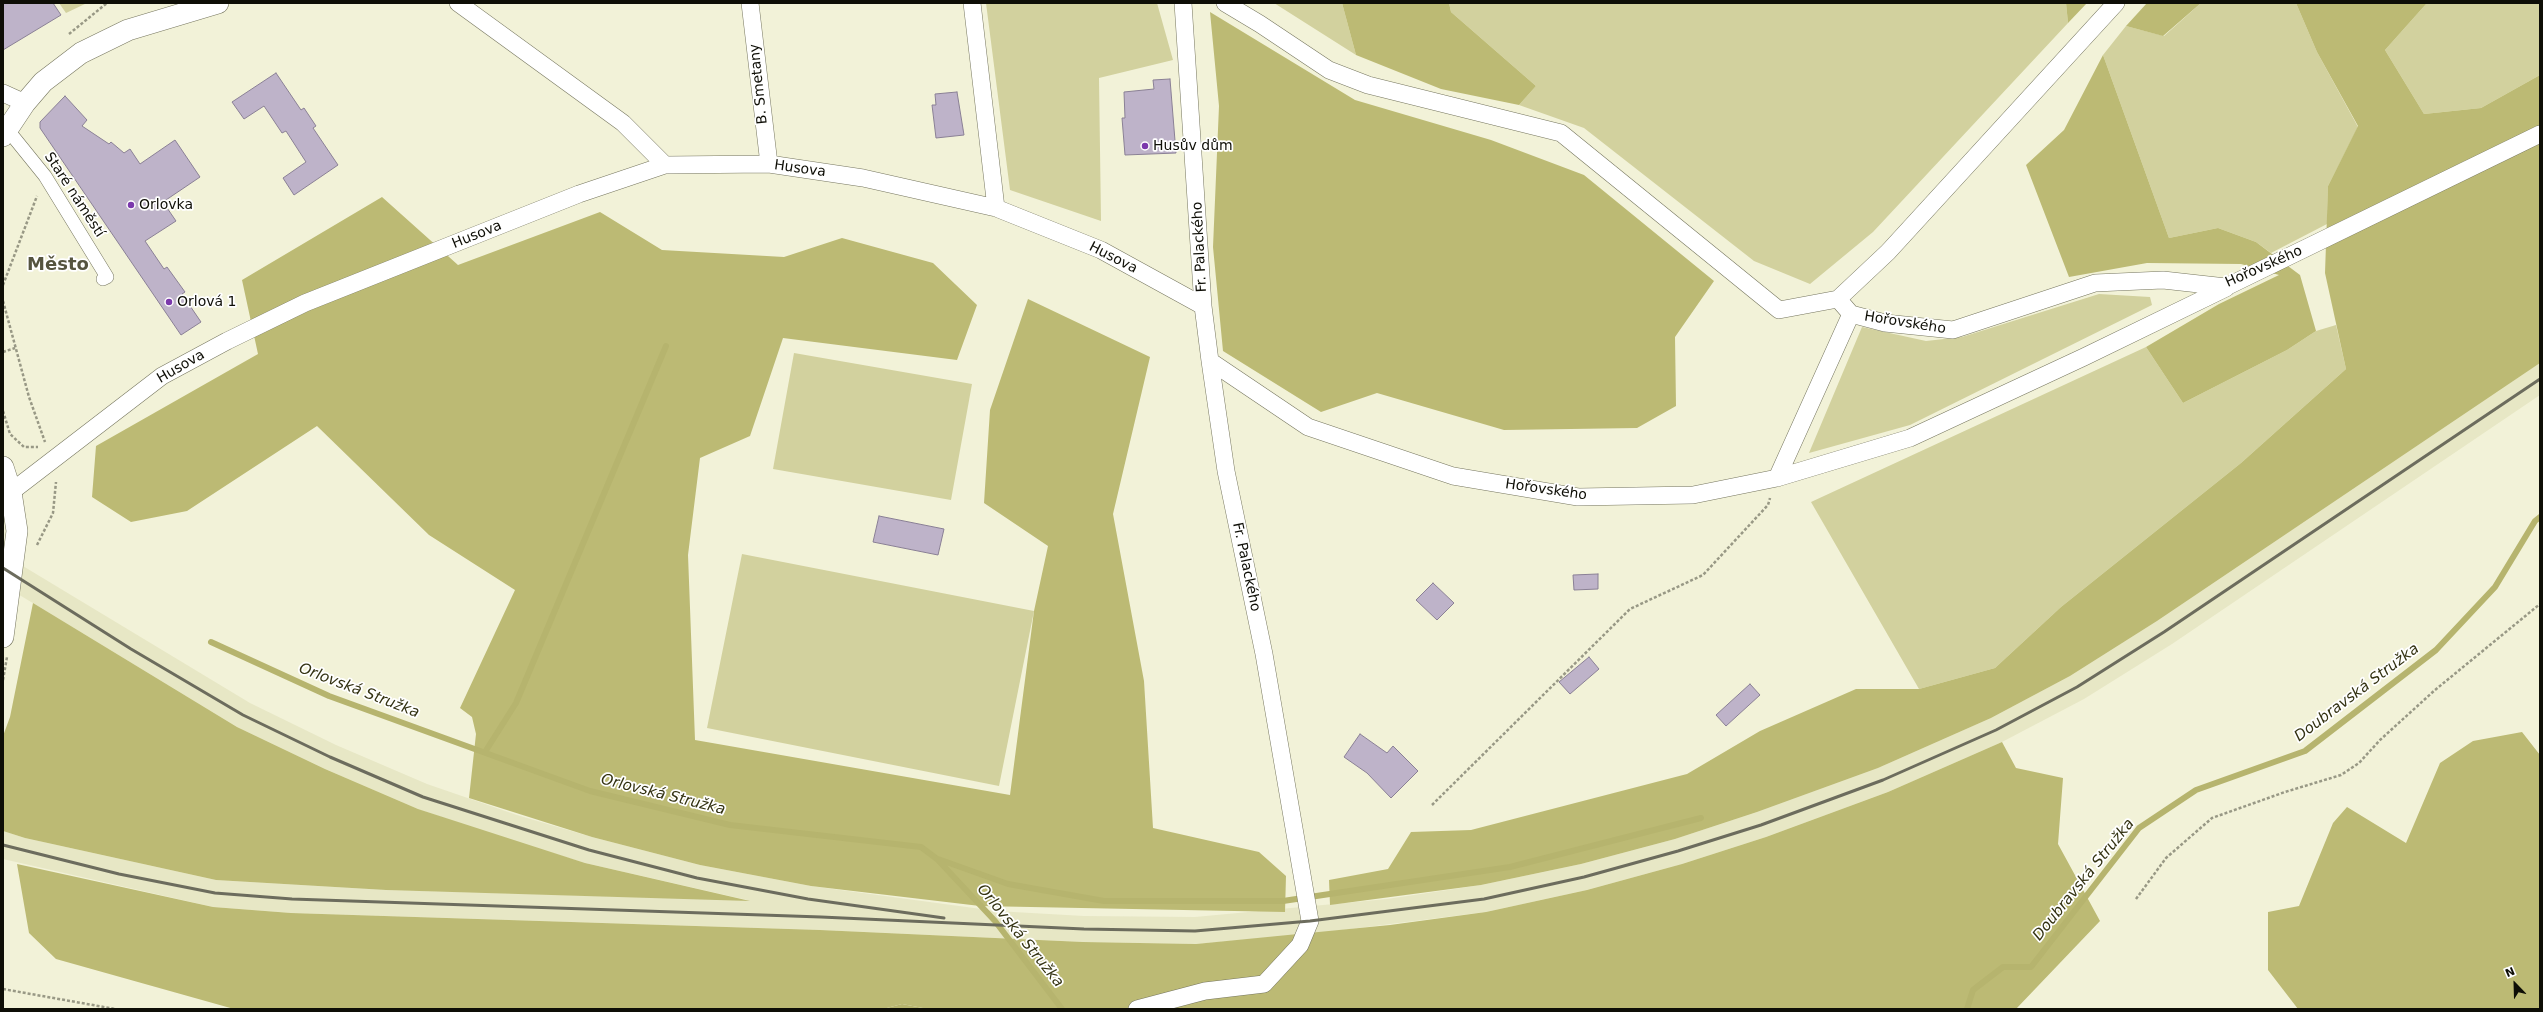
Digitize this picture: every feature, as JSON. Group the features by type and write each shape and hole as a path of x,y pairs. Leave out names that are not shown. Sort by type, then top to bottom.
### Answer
{"street":[{"path":"5,132 24,102 43,82 62,67 104,41 128,30 218,3"},
{"path":"458,3 622,123 665,165"},
{"name":"B. Smetany","path":"750,3 768,164"},
{"path":"972,3 996,208"},
{"name":"Fr. Palackého","path":"1137,1009 1205,991 1264,984 1300,946 1310,921 1264,654 1226,471 1210,361 1203,306 1183,3"},
{"path":"1225,3 1260,24 1329,70 1368,85 1561,133 1779,310 1838,299 1888,252 2116,3"},
{"path":"3,93 24,102"},
{"name":"Staré náměstí","path":"5,132 45,176 107,276 103,278"},
{"name":"Hořovského","path":"1838,299 1851,314 1885,323 1952,330 2095,283 2163,280 2226,287 2540,134"},
{"name":"Husova","path":"11,492 162,376 227,341 305,303 578,194 665,165 768,164 863,178 996,208 1101,250 1203,306"},
{"path":"1777,478 1910,438 2084,357 2226,287"},
{"name":"Hořovského","path":"1210,361 1308,427 1453,476 1578,497 1693,495 1777,478 1851,314"},
{"path":"3,467 11,492 17,531 6,596 3,636"}],"path":[{"path":"3,285 45,176"},
{"path":"3,301 29,397 46,444"},
{"path":"3,352 15,348"},
{"path":"1432,805 1630,609 1703,575 1768,505 1777,478"},
{"path":"2136,899 2166,858 2212,818 2285,792 2341,775 2359,763 2380,740 2435,690 2540,604"},
{"path":"3,989 115,1009"}],"shaded area":[{"path":"59,3 87,3 66,13"},
{"path":"986,3 1157,3 1173,60 1099,78 1101,221 1010,190"},
{"path":"1274,3 1342,3 1356,55"},
{"path":"1342,3 1449,3 1451,12 1536,86 1519,105 1441,89 1356,55"},
{"path":"1449,3 2066,3 2068,23 1873,232 1810,284 1754,261 1584,128 1519,105 1536,86 1451,12"},
{"path":"2066,3 2087,3 2068,23"},
{"path":"2147,3 2201,3 2163,36 2126,26"},
{"path":"2201,3 2296,3 2317,52 2358,127 2328,186 2327,224 2271,253 2256,242 2218,228 2169,238 2103,55 2126,26 2164,36"},
{"path":"2296,3 2427,3 2385,50 2424,114 2481,108 2540,75 2540,363 2157,621 2070,676 1991,718 1878,768 1757,812 1675,839 1581,864 1481,885 1330,905 1329,880 1388,869 1411,832 1471,830 1687,774 1760,731 1856,689 1919,689 1995,668 2061,607 2241,463 2346,369 2325,273 2328,186 2358,126 2317,52"},
{"path":"2427,3 2540,3 2540,75 2481,108 2424,114 2385,50"},
{"path":"1210,12 1355,100 1491,140 1584,175 1714,281 1675,337 1676,406 1637,428 1504,430 1377,393 1321,412 1223,351 1213,247 1219,106"},
{"path":"2103,55 2169,238 2218,228 2256,242 2300,275 2316,331 2287,350 2183,403 2146,347 2219,304 2279,275 2241,264 2147,263 2069,277 2026,165 2064,130"},
{"path":"382,197 458,265 600,212 662,250 784,257 842,238 933,263 977,305 957,360 783,338 750,436 700,458 688,555 695,740 1010,795 1034,611 1048,546 984,503 990,410 1028,299 1150,357 1113,514 1144,681 1153,828 1259,852 1286,876 1285,912 980,906 811,886 700,865 592,837 469,798 476,734 472,717 460,708 515,590 429,535 317,426 187,511 131,522 92,497 96,446 258,354 242,280"},
{"path":"2099,294 2150,297 2152,305 1910,425 1809,453 1862,327 1926,341 1962,337"},
{"path":"2336,325 2346,369 2241,463 2061,607 1995,668 1919,689 1811,502 2146,347 2183,403 2287,350 2316,331"},
{"path":"794,353 972,384 951,500 773,469"},
{"path":"2540,363 2540,395 2172,644 2084,699 2002,742 1888,792 1766,837 1682,864 1587,890 1486,912 1311,934 1196,944 1083,942 820,930 291,913 213,907 3,859 3,831 25,838 216,880 386,890 747,900 585,863 509,840 418,809 325,769 237,727 3,585 3,554 250,703 336,745 427,784 517,815 592,837 700,865 811,886 996,911 1084,916 1195,917 1387,899 1481,885 1581,864 1675,839 1757,812 1878,768 1991,718 2070,676 2157,621"},
{"path":"742,554 1034,611 999,786 707,728"},
{"path":"33,603 237,727 325,769 418,809 585,863 750,901 386,890 216,880 25,838 3,831 3,736 10,717"},
{"path":"2522,732 2540,755 2540,1009 2298,1009 2268,970 2268,912 2299,906 2333,823 2347,807 2406,843 2440,763 2473,741"},
{"path":"2002,742 2016,768 2063,778 2058,844 2100,921 2016,1009 928,1009 902,1004 883,1009 234,1009 56,959 29,933 17,864 213,907 291,913 820,930 1083,942 1196,944 1390,925 1486,912 1587,890 1682,864 1766,837 1888,792"},
{"path":"902,1004 928,1009 883,1009"}],"building":[{"path":"3,3 53,3 61,15 3,50"},
{"path":"276,73 301,110 304,108 316,126 313,128 338,165 294,195 283,178 306,162 286,131 282,133 264,106 244,119 232,102"},
{"path":"1170,79 1176,153 1125,155 1122,118 1125,118 1124,92 1154,89 1153,80"},
{"path":"957,92 964,135 936,138 932,105 936,105 935,94"},
{"path":"65,96 87,120 82,126 109,144 111,142 124,153 130,149 140,164 175,140 200,177 163,202 176,221 145,241 164,269 167,267 185,292 182,294 201,322 181,335 40,128 40,122"},
{"path":"879,516 944,529 938,555 873,542"},
{"path":"1598,574 1598,589 1574,590 1573,575"},
{"path":"1433,583 1454,603 1437,620 1416,600"},
{"path":"1589,657 1599,669 1570,694 1559,682"},
{"path":"1750,684 1760,695 1726,726 1716,715"},
{"path":"1360,734 1387,753 1393,746 1418,771 1391,798 1367,773 1344,757"}],"waterway":[{"path":"485,752 516,703 666,346"},
{"name":"Doubravská Stružka","path":"1967,1009 1973,990 2003,967 2031,967 2139,828 2196,790 2305,751 2436,650 2495,587 2535,521 2540,517"},
{"name":"Orlovská Stružka","path":"211,642 329,696 590,791 730,825 921,847 937,859 995,921 1062,1009"},
{"path":"938,859 1008,884 1104,901 1283,901 1510,867 1701,818"}],"railway":[{"path":"3,845 119,874 215,893 292,899 821,917 1084,929 1195,931 1310,921 1484,899 1584,877 1678,851 1761,825 1883,780 1996,730 2077,687 2164,632 2540,379"},
{"path":"3,568 131,649 243,715 330,757 423,797 589,850 697,878 808,899 944,918"}],"place":[{"name":"Husův dům","path":"1145,146"},
{"name":"Orlovka","path":"131,205"},
{"name":"Orlová 1","path":"169,302"}],"district":[{"name":"Město","path":"58,265"}]}
